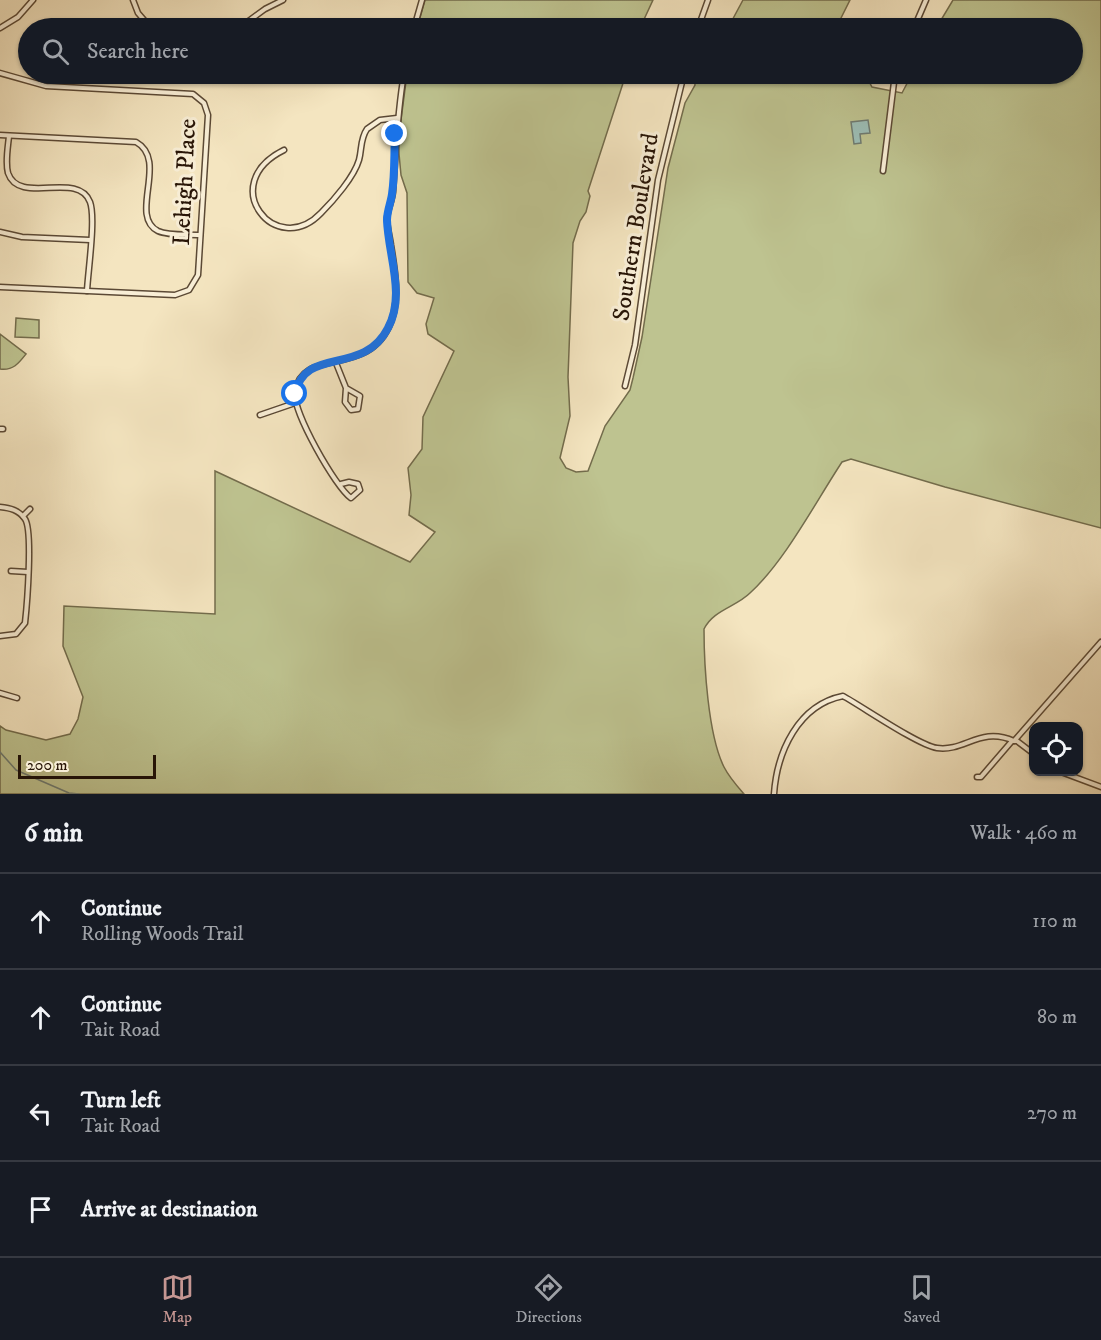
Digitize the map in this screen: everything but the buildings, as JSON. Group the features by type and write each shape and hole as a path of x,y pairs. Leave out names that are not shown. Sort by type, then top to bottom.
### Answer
{"street":[{"path":"0,28 18,17 33,0"},
{"path":"133,0 142,18"},
{"path":"252,18 283,0"},
{"path":"417,18 422,0"},
{"path":"702,18 708,0"},
{"path":"918,18 926,0"},
{"name":"Lehigh Place","path":"0,73 18,78"},
{"name":"Lehigh Place","path":"39,84 187,93 198,97 204,103 208,115 198,275 189,290 175,295 87,291"},
{"path":"341,484 349,482 358,484 360,490 351,498 346,495 341,484 327,469 295,403 296,388 304,374 319,364 352,359 367,352 380,341 389,328 396,293 387,217 392,194 397,118 402,84"},
{"name":"Southern Boulevard","path":"625,386 635,345 658,180 682,84"},
{"path":"884,171 894,84"},
{"path":"284,150 265,161 259,169 254,186 255,204 262,217 274,224 286,226 303,224 324,210 357,165 366,129 380,120 397,118"},
{"path":"0,135 136,142 144,148 149,159 147,212 149,222 161,232 200,235"},
{"path":"0,287 87,291 91,207 84,194 73,189 24,187 13,180 7,165 9,136"},
{"path":"0,232 22,237 90,240"},
{"path":"336,363 346,388 345,402 351,410 358,409 360,396 346,388"},
{"path":"260,415 295,403"},
{"path":"0,507 15,510 23,516 29,535 23,629 16,634 0,636"},
{"path":"23,516 30,509"},
{"path":"11,571 28,572"},
{"path":"977,777 981,777 1101,642"},
{"path":"0,693 17,698"},
{"path":"774,794 783,748 800,722 828,699 843,696 922,743 939,748 998,734 1029,751"},
{"path":"1074,776 1101,787"}],"green space":[{"path":"425,0 653,0 645,18 420,18"},
{"path":"743,0 850,0 841,18 733,18"},
{"path":"953,0 1101,0 1101,528 945,487 851,459 842,462 799,531 763,580 744,598 713,617 704,629 706,680 714,737 724,767 744,794 0,794 0,726 6,730 46,740 70,734 78,719 83,697 63,646 64,606 215,614 215,471 410,562 435,532 409,515 411,495 408,468 422,449 423,417 454,351 428,334 426,324 434,298 417,293 408,282 407,193 401,175 398,143 406,84 623,84 588,191 590,196 586,212 580,221 573,243 568,377 570,416 560,458 566,468 576,472 588,471 605,426 630,390 642,337 668,168 685,103 695,84 870,84 872,87 902,93 907,84 1083,84 1083,18 942,18"},
{"path":"16,318 39,320 39,338 15,337"},
{"path":"0,334 26,354 9,369 0,369"}],"water":[{"path":"868,120 870,133 860,134 861,143 854,144 851,122"}],"waterway":[{"path":"0,752 16,770 69,793 79,794"}],"route":[{"path":"295,394 300,378 309,369 319,364 362,356 380,341 392,321 396,293 387,217 392,194 395,134"}]}
